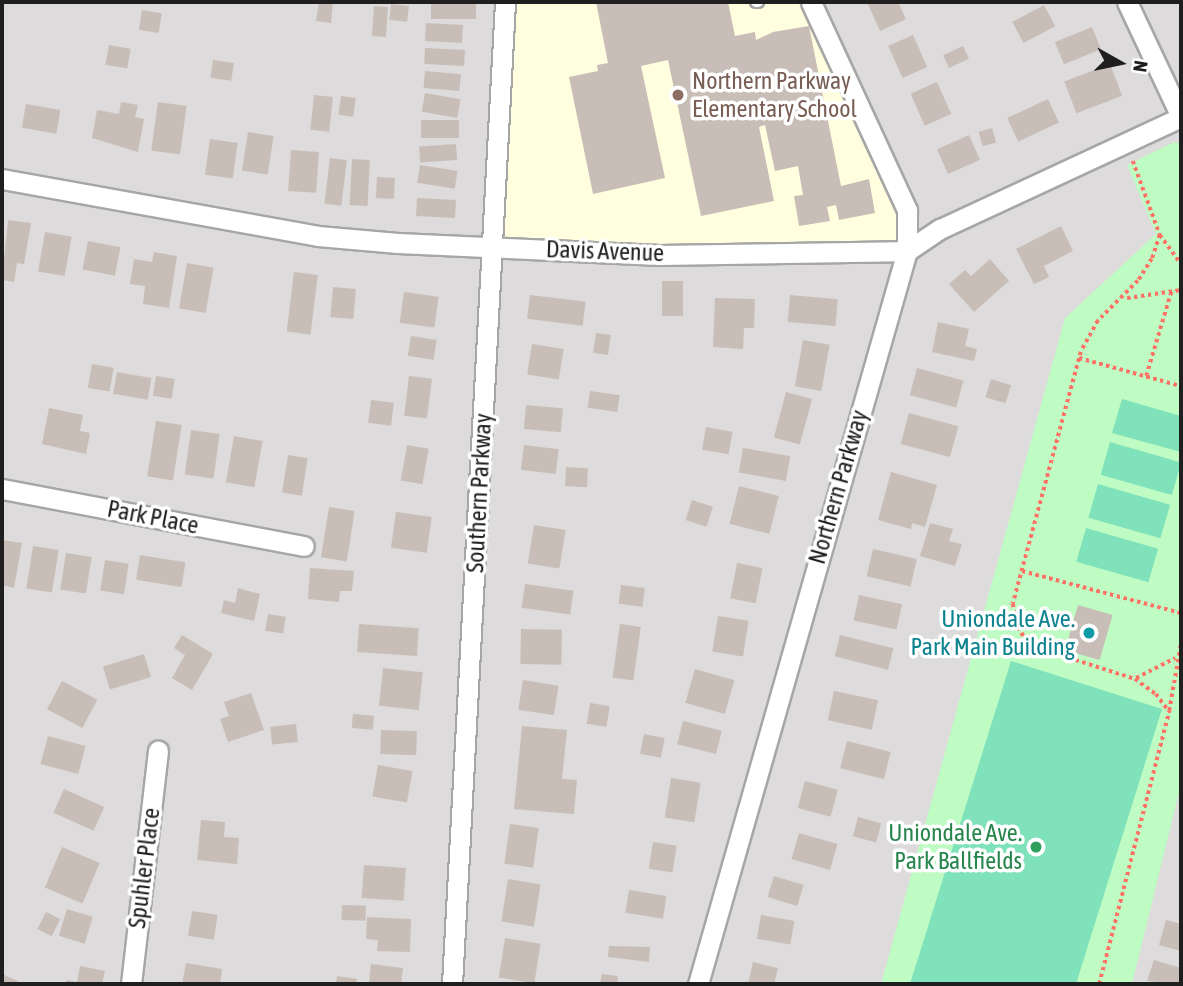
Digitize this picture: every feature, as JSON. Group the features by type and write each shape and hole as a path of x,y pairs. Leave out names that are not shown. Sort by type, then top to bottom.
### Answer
{"street":[{"name":"Southern Parkway","path":"452,984 505,2"},
{"name":"Northern Parkway","path":"698,984 907,251 907,210 811,2"},
{"path":"907,251 940,229 1181,117 1127,2"},
{"name":"Davis Avenue","path":"2,178 318,236 660,255 907,251"},
{"name":"Park Place","path":"2,489 304,546"},
{"name":"Spuhler Place","path":"131,984 158,751"}],"path":[{"path":"1125,144 1152,205 1160,235 1181,264"},
{"path":"1160,235 1152,259 1125,298 1098,321 1079,358 1013,604 1018,627 1029,645 1135,679 1156,694 1169,711"},
{"path":"1125,298 1181,290"},
{"path":"1146,376 1171,292"},
{"path":"1079,358 1181,386"},
{"path":"1022,571 1181,613"},
{"path":"1099,984 1169,711 1181,642"},
{"path":"1135,679 1177,657"}],"shaded area":[{"path":"2,2 1181,2 1181,984 2,984"},
{"name":"Northern Parkway Elementary School","path":"505,2 811,2 899,188 907,251 493,247"}],"green space":[{"path":"1174,142 1181,144 1181,784 1132,984 881,984 1065,318 1156,234 1127,165"},
{"path":"1122,399 1181,416 1181,452 1112,433"},
{"path":"1110,442 1181,462 1172,495 1101,475"},
{"path":"1098,484 1170,505 1160,538 1088,518"},
{"path":"1086,528 1158,549 1148,582 1076,562"},
{"name":"Uniondale Ave. Park Ballfields","path":"1011,661 1162,709 1076,984 910,984"}],"building":[{"path":"319,2 333,2 331,23 316,21"},
{"path":"431,2 476,2 476,19 431,19"},
{"path":"596,2 728,2 735,36 755,32 756,40 773,32 809,26 841,186 869,179 875,213 839,220 836,205 827,207 830,221 799,226 794,196 803,195 798,166 775,171 765,125 759,127 774,201 701,216 668,60 641,66 665,178 593,194 569,77 598,71 597,65 608,63"},
{"path":"867,2 898,2 906,19 880,31"},
{"path":"391,4 409,6 407,22 389,20"},
{"path":"1044,5 1055,26 1023,43 1012,22"},
{"path":"374,6 388,7 386,37 372,36"},
{"path":"142,10 162,13 159,33 139,30"},
{"path":"426,23 463,25 462,43 425,41"},
{"path":"1092,27 1101,49 1064,64 1055,42"},
{"path":"913,35 927,67 903,78 888,46"},
{"path":"109,45 131,49 127,69 106,65"},
{"path":"963,46 969,59 949,68 943,55"},
{"path":"425,48 465,50 464,66 424,64"},
{"path":"213,60 234,63 231,81 210,78"},
{"path":"1110,64 1122,96 1076,113 1064,82"},
{"path":"425,71 461,74 459,91 424,88"},
{"path":"937,82 951,114 925,126 911,94"},
{"path":"425,93 460,99 457,118 422,112"},
{"path":"314,95 333,97 329,132 310,130"},
{"path":"341,96 356,98 353,117 338,115"},
{"path":"1048,99 1059,123 1018,142 1007,118"},
{"path":"121,102 138,105 135,117 144,119 138,152 92,138 97,110 119,114"},
{"path":"158,102 187,106 180,155 151,151"},
{"path":"26,104 60,110 56,134 22,128"},
{"path":"421,120 459,120 459,138 421,138"},
{"path":"992,128 996,142 983,146 979,132"},
{"path":"248,132 274,136 268,175 242,171"},
{"path":"969,135 980,160 948,174 937,149"},
{"path":"210,139 238,143 233,179 205,175"},
{"path":"456,144 457,160 420,163 419,147"},
{"path":"291,150 319,152 316,193 288,191"},
{"path":"330,158 347,160 341,206 324,204"},
{"path":"352,159 370,160 368,206 350,205"},
{"path":"420,165 458,171 455,189 417,183"},
{"path":"377,177 395,178 394,199 376,198"},
{"path":"417,198 456,200 455,218 416,216"},
{"path":"8,220 31,223 24,264 17,263 14,282 2,280"},
{"path":"1061,226 1073,251 1044,266 1049,277 1034,284 1016,249"},
{"path":"45,232 72,237 65,276 38,271"},
{"path":"88,241 120,247 115,276 82,269"},
{"path":"154,252 177,256 169,308 143,304 145,286 130,284 134,259 152,262"},
{"path":"990,259 1009,281 974,312 949,284 965,270 971,276"},
{"path":"187,263 214,268 206,313 179,308"},
{"path":"294,272 318,275 311,334 287,332"},
{"path":"662,281 683,281 683,316 662,316"},
{"path":"333,287 356,289 353,319 330,317"},
{"path":"404,292 439,297 434,328 400,323"},
{"path":"530,295 586,302 583,326 527,319"},
{"path":"790,295 838,299 835,326 788,322"},
{"path":"715,298 755,299 754,328 744,328 743,349 713,347"},
{"path":"938,322 969,329 965,346 977,349 974,361 932,352"},
{"path":"596,333 611,335 608,355 593,353"},
{"path":"411,336 437,340 434,360 408,356"},
{"path":"803,340 830,345 821,391 795,386"},
{"path":"532,344 564,349 559,380 527,375"},
{"path":"92,364 114,368 109,391 88,388"},
{"path":"917,368 963,380 956,407 910,395"},
{"path":"117,372 151,378 148,400 113,394"},
{"path":"156,376 175,379 172,399 153,396"},
{"path":"409,376 432,379 427,419 404,416"},
{"path":"991,379 1011,385 1006,403 985,397"},
{"path":"590,391 620,395 617,412 588,408"},
{"path":"786,392 812,399 800,444 774,437"},
{"path":"371,400 394,403 391,426 368,423"},
{"path":"526,405 563,408 561,432 524,429"},
{"path":"49,408 83,415 80,431 90,433 86,454 42,444"},
{"path":"909,413 958,426 950,457 901,444"},
{"path":"156,421 182,425 173,480 147,476"},
{"path":"706,427 733,432 729,454 702,450"},
{"path":"191,430 220,434 213,479 185,475"},
{"path":"234,436 263,441 254,487 226,482"},
{"path":"407,445 429,449 422,484 401,480"},
{"path":"524,445 559,449 556,474 521,470"},
{"path":"743,448 790,456 786,481 739,473"},
{"path":"288,455 308,458 302,496 282,493"},
{"path":"566,467 588,468 587,487 565,486"},
{"path":"891,472 937,485 925,527 912,523 911,529 878,520"},
{"path":"739,486 779,496 769,534 730,524"},
{"path":"692,500 713,507 706,527 686,520"},
{"path":"329,507 355,511 347,561 321,557"},
{"path":"396,512 432,517 427,553 391,548"},
{"path":"930,523 953,529 949,541 962,544 955,566 920,556"},
{"path":"534,525 566,530 560,569 528,564"},
{"path":"2,540 22,543 14,588 2,585"},
{"path":"33,546 59,550 52,593 26,588"},
{"path":"873,549 917,559 911,586 867,576"},
{"path":"66,553 92,557 86,594 60,590"},
{"path":"140,555 185,562 182,587 136,580"},
{"path":"105,560 129,564 124,594 100,591"},
{"path":"737,563 763,568 756,603 730,598"},
{"path":"310,568 354,571 352,591 340,591 339,602 308,599"},
{"path":"525,584 574,591 570,615 522,608"},
{"path":"621,585 645,588 643,607 619,604"},
{"path":"238,588 260,594 254,621 221,613 224,600 235,603"},
{"path":"859,595 902,604 897,630 854,620"},
{"name":"Uniondale Ave. Park Main Building","path":"1078,605 1113,615 1100,660 1065,650"},
{"path":"268,614 286,617 283,634 265,631"},
{"path":"718,616 749,621 743,656 712,652"},
{"path":"359,624 419,628 417,656 357,652"},
{"path":"620,624 641,627 633,680 612,677"},
{"path":"521,629 562,630 561,665 520,664"},
{"path":"182,635 213,654 192,690 172,678 185,655 174,648"},
{"path":"840,635 893,648 888,670 835,656"},
{"path":"144,654 151,677 110,690 103,667"},
{"path":"383,668 423,672 419,710 379,706"},
{"path":"695,669 734,680 725,714 685,703"},
{"path":"523,680 559,686 554,715 518,710"},
{"path":"62,681 97,700 82,728 47,709"},
{"path":"834,691 878,700 872,730 828,720"},
{"path":"251,693 264,730 228,742 220,719 229,716 224,702"},
{"path":"590,703 610,706 606,727 587,724"},
{"path":"353,714 374,716 373,730 352,728"},
{"path":"683,721 722,731 716,754 677,744"},
{"path":"296,724 298,742 272,745 270,727"},
{"path":"522,726 567,730 562,779 577,780 574,814 514,809"},
{"path":"381,730 417,731 416,755 380,754"},
{"path":"644,734 665,738 661,758 640,754"},
{"path":"48,736 86,746 78,774 40,764"},
{"path":"847,741 891,752 884,779 840,768"},
{"path":"378,765 412,771 407,803 372,797"},
{"path":"671,778 701,783 694,822 665,818"},
{"path":"805,781 838,790 831,817 798,808"},
{"path":"64,789 104,807 94,831 53,813"},
{"path":"858,817 881,823 876,843 853,836"},
{"path":"201,820 225,822 224,837 239,838 237,864 197,860"},
{"path":"510,824 539,828 533,868 504,864"},
{"path":"799,833 837,844 830,870 792,859"},
{"path":"653,842 677,846 672,872 649,869"},
{"path":"62,847 100,863 83,904 45,888"},
{"path":"364,865 406,868 404,901 362,898"},
{"path":"774,876 804,885 797,906 768,897"},
{"path":"508,879 541,884 534,927 501,921"},
{"path":"629,890 667,896 663,919 625,913"},
{"path":"342,905 366,906 365,921 341,920"},
{"path":"67,909 93,917 85,944 59,936"},
{"path":"192,911 218,915 214,940 188,936"},
{"path":"46,912 60,919 52,936 37,929"},
{"path":"761,915 794,921 790,945 757,939"},
{"path":"367,917 411,919 410,952 377,951 378,940 366,939"},
{"path":"1166,920 1181,924 1181,951 1159,945"},
{"path":"505,938 541,944 534,983 499,978"},
{"path":"609,946 650,947 649,962 608,957"},
{"path":"1154,960 1181,968 1181,984 1147,981"},
{"path":"753,962 778,968 774,984 748,984"},
{"path":"186,963 222,969 220,984 182,984"},
{"path":"371,964 403,968 401,984 369,984"},
{"path":"80,966 105,971 102,984 66,984 67,980 77,982"},
{"path":"2,974 18,981 17,984 2,984"},
{"path":"602,974 618,976 617,984 600,984"},
{"path":"337,976 357,979 356,984 336,984"}],"place":[{"name":"Northern Parkway Elementary School","path":"678,95"},
{"name":"Uniondale Ave. Park Main Building","path":"1089,633"},
{"name":"Uniondale Ave. Park Ballfields","path":"1036,847"}]}
